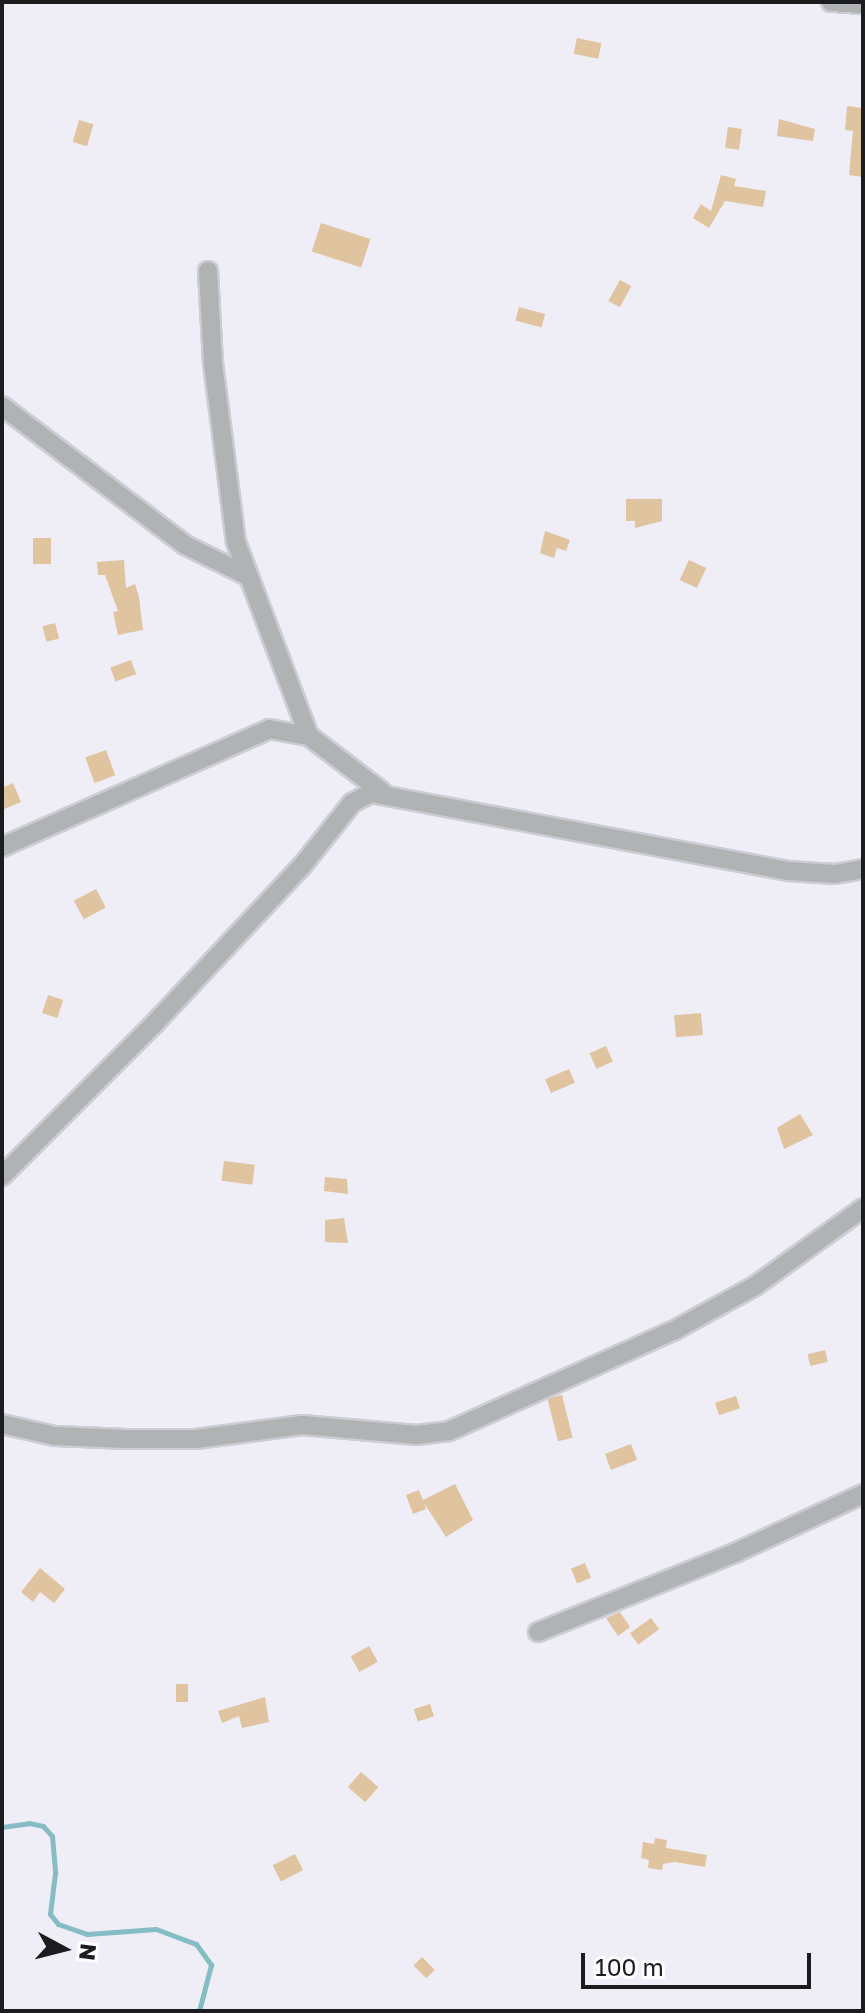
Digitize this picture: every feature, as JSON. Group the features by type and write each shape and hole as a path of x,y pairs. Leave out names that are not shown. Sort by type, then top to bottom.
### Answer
{"street":[{"path":"831,2 863,4"},
{"path":"208,271 213,363 244,574 309,736"},
{"path":"2,406 185,545 244,574"},
{"path":"2,847 260,732 288,728 309,736 381,791 789,871 835,874 863,869"},
{"path":"2,1176 164,1014 302,866 352,803 381,791"},
{"path":"2,1424 55,1436 151,1440 302,1425 407,1434 449,1431 673,1331 755,1286 863,1208"},
{"path":"538,1632 737,1552 863,1494"}],"building":[{"path":"577,38 601,43 598,59 574,54"},
{"path":"847,106 863,108 863,177 849,175 853,131 845,130"},
{"path":"779,119 815,129 813,141 777,136"},
{"path":"79,120 93,124 87,146 73,142"},
{"path":"728,127 742,129 739,150 725,148"},
{"path":"721,175 736,179 734,186 766,191 763,207 725,201 709,228 693,218 701,204 711,211"},
{"path":"321,223 370,239 361,268 312,252"},
{"path":"620,280 631,286 620,307 608,301"},
{"path":"519,307 545,314 541,328 515,321"},
{"path":"626,499 662,499 662,521 635,528 635,521 626,521"},
{"path":"545,531 570,540 566,551 557,548 554,558 540,553"},
{"path":"33,538 51,538 51,564 33,564"},
{"path":"124,560 126,588 135,584 143,630 118,635 113,612 118,611 105,575 98,575 97,562"},
{"path":"689,560 706,568 697,588 680,580"},
{"path":"55,623 59,638 47,642 42,626"},
{"path":"131,660 136,674 115,682 110,668"},
{"path":"106,750 115,775 95,783 85,758"},
{"path":"13,783 21,802 2,810 2,788"},
{"path":"96,889 106,908 84,919 74,901"},
{"path":"48,995 63,1000 57,1018 42,1013"},
{"path":"701,1013 703,1035 676,1037 674,1015"},
{"path":"606,1046 613,1062 596,1069 590,1053"},
{"path":"569,1069 575,1083 551,1093 545,1079"},
{"path":"800,1114 813,1135 784,1149 777,1128"},
{"path":"224,1161 255,1165 252,1185 222,1181"},
{"path":"325,1177 347,1179 348,1194 324,1191"},
{"path":"344,1218 348,1243 325,1242 325,1220"},
{"path":"825,1350 828,1362 810,1366 808,1354"},
{"path":"562,1395 573,1438 558,1441 547,1399"},
{"path":"736,1396 740,1408 719,1415 715,1403"},
{"path":"631,1444 637,1460 611,1470 605,1454"},
{"path":"455,1484 473,1520 446,1537 424,1503 426,1509 413,1514 406,1495 419,1490 423,1500"},
{"path":"585,1563 591,1578 577,1583 571,1569"},
{"path":"40,1568 65,1589 54,1603 40,1592 33,1602 21,1592"},
{"path":"620,1612 630,1627 618,1636 606,1618"},
{"path":"651,1618 659,1629 638,1645 630,1633"},
{"path":"369,1646 378,1662 359,1672 351,1656"},
{"path":"176,1684 188,1684 188,1702 176,1702"},
{"path":"265,1697 269,1722 242,1728 239,1716 222,1723 218,1711"},
{"path":"430,1704 434,1716 418,1722 414,1709"},
{"path":"361,1772 378,1787 365,1802 348,1787"},
{"path":"655,1838 667,1840 666,1848 707,1855 705,1867 675,1862 663,1864 662,1870 648,1868 649,1860 641,1858 643,1842 654,1844"},
{"path":"295,1854 303,1870 281,1881 273,1865"},
{"path":"422,1957 435,1970 426,1978 414,1965"}],"waterway":[{"path":"2,1827 29,1823 43,1826 52,1836 55,1873 50,1914 58,1924 87,1934 156,1929 196,1944 211,1965 199,2011"}]}
